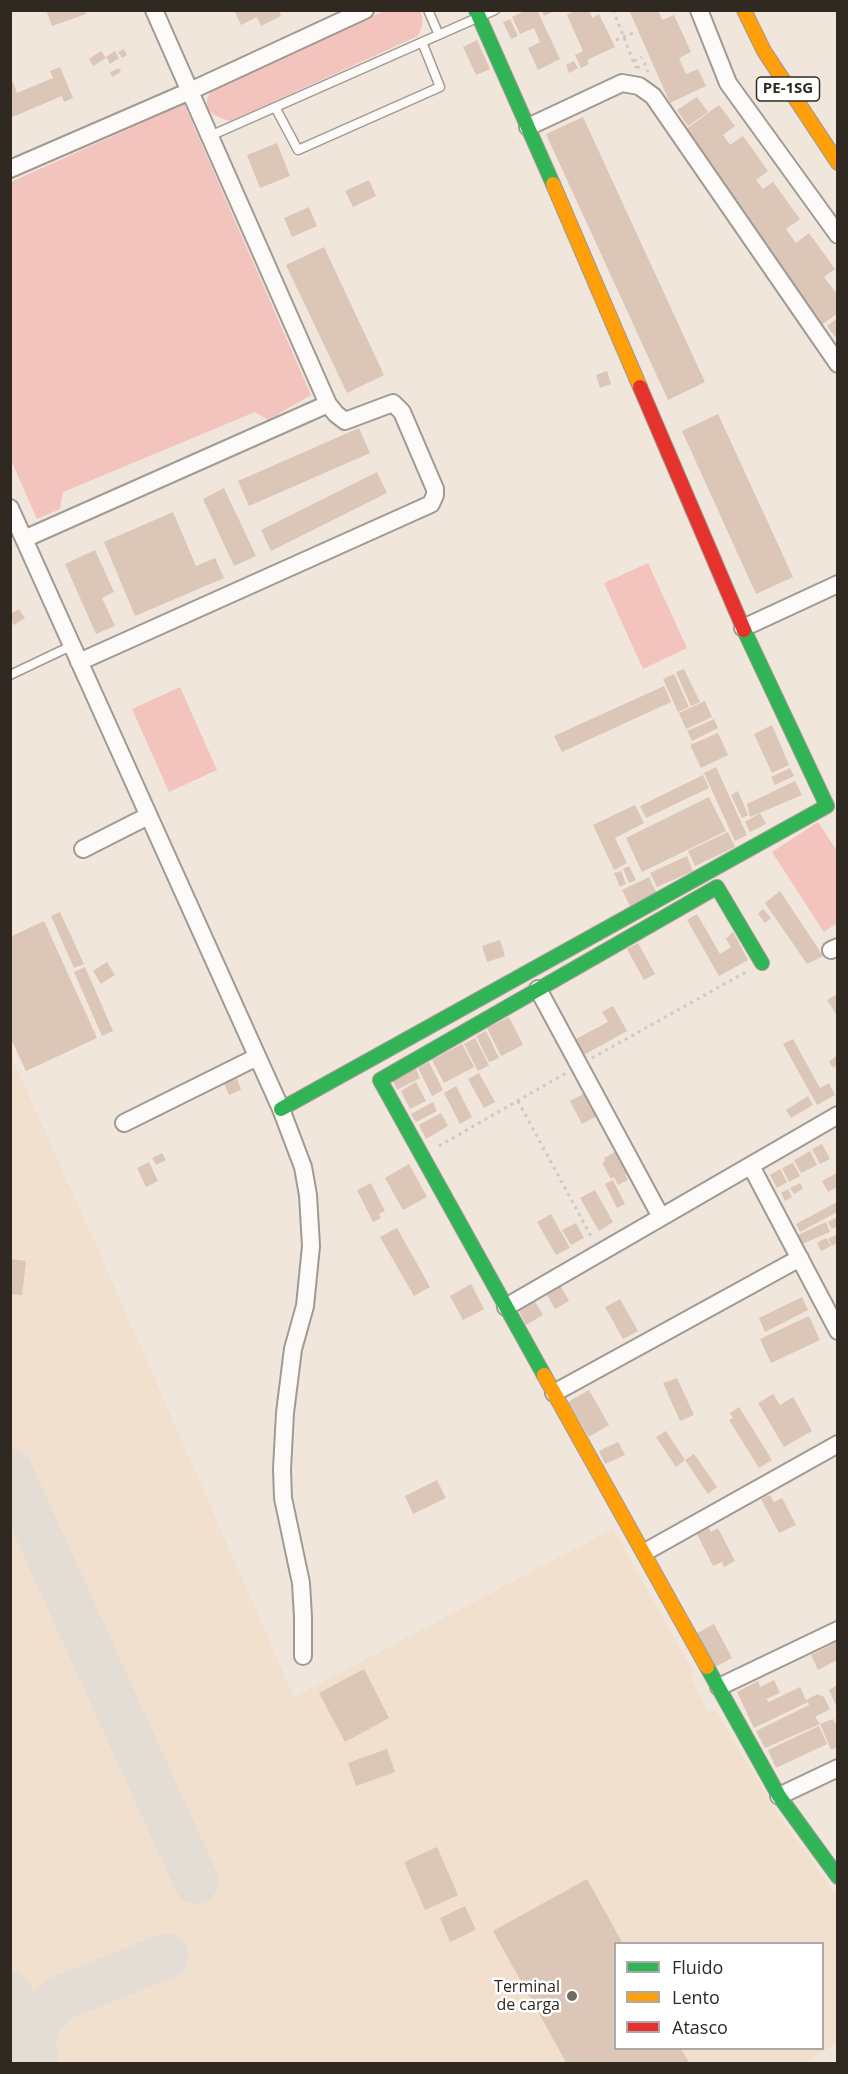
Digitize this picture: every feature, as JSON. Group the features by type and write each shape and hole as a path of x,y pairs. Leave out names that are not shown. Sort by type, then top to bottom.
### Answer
{"street":[{"path":"79,662 431,504 435,495 435,489 402,412 393,403 345,421 328,404 154,10"},
{"path":"10,169 190,91 364,10"},
{"path":"699,10 728,83 837,235"},
{"path":"735,10 753,28"},
{"name":"PE-1SG","path":"744,10 764,51 837,163"},
{"path":"281,1109 827,806 743,628 528,127 477,14"},
{"path":"528,127 622,83 639,86 652,96 837,364"},
{"path":"24,539 328,404"},
{"path":"10,508 281,1109 303,1167 311,1237 305,1306 293,1349 285,1413 282,1469 283,1498 301,1583 303,1656"},
{"path":"743,628 837,584"},
{"path":"83,849 148,816"},
{"path":"762,963 717,887 380,1080 779,1796 837,1877"},
{"path":"538,989 661,1217"},
{"path":"124,1123 257,1057"},
{"path":"506,1307 837,1115"},
{"path":"751,1166 837,1331"},
{"path":"554,1392 800,1258"},
{"path":"645,1552 837,1444"},
{"path":"719,1687 837,1630"},
{"path":"779,1796 837,1768"}],"lane":[{"path":"428,10 439,34"},
{"path":"210,136 422,42 477,14 495,10"},
{"path":"275,107 298,150 440,87 422,42"},
{"path":"10,675 71,646"}],"path":[{"path":"613,10 636,68"},
{"path":"616,40 633,33"},
{"path":"634,61 642,57"},
{"path":"518,1101 599,1253"}],"shaded area":[{"path":"384,11 420,11 423,21 418,36 231,121 217,116 208,109 208,98 215,85"},
{"path":"184,104 311,395 268,420 255,412 63,492 60,509 37,519 11,460 11,182"},
{"path":"648,563 687,648 643,669 604,583"},
{"path":"180,687 217,770 169,792 132,709"},
{"path":"818,822 837,851 837,923 824,932 772,852"},
{"path":"10,1054 294,1697 613,1529 694,1673 691,1678 707,1710 717,1712 774,1809 837,1896 837,2043 802,2064 11,2063"}],"building":[{"path":"46,10 85,10 86,14 52,26"},
{"path":"234,10 279,10 281,16 261,26 257,17 241,25"},
{"path":"527,10 537,10 560,59 538,70 528,48 540,42 534,28 520,34 512,17"},
{"path":"542,10 557,10 544,16"},
{"path":"576,10 589,10 592,18 599,14 615,47 587,60 589,64 581,68 575,55 583,51 567,15"},
{"path":"629,10 658,10 662,20 674,15 691,52 679,58 686,74 698,69 706,86 670,103"},
{"path":"510,19 518,36 511,39 503,22"},
{"path":"477,40 490,69 476,75 463,47"},
{"path":"124,49 127,55 122,58 118,52"},
{"path":"101,51 106,58 93,66 89,59"},
{"path":"115,51 119,58 110,64 106,57"},
{"path":"574,61 578,68 569,73 566,65"},
{"path":"60,67 73,98 64,102 62,96 10,118 10,83 13,82 17,93 53,78 50,71"},
{"path":"119,68 121,72 112,77 110,72"},
{"path":"697,97 708,112 688,126 677,110"},
{"path":"719,105 735,126 723,135 730,145 743,136 768,171 756,180 763,189 773,182 800,219 786,229 796,243 809,233 835,269 824,277 836,293 837,291 837,314 821,325 682,132"},
{"path":"583,117 705,382 668,400 546,134"},
{"path":"277,143 290,176 260,188 247,155"},
{"path":"369,180 376,196 353,207 345,191"},
{"path":"309,207 317,226 292,237 284,218"},
{"path":"324,247 384,375 347,393 286,265"},
{"path":"837,318 837,339 827,326"},
{"path":"607,371 611,384 600,388 596,375"},
{"path":"718,414 793,577 756,594 682,431"},
{"path":"359,428 370,453 249,506 238,481"},
{"path":"377,472 387,493 271,551 261,530"},
{"path":"224,488 256,556 234,566 203,499"},
{"path":"173,512 196,566 215,558 224,578 135,616 104,542"},
{"path":"95,550 114,592 102,598 115,626 96,634 65,564"},
{"path":"19,609 25,618 14,625 10,614"},
{"path":"684,669 700,702 691,706 676,672"},
{"path":"674,674 689,707 678,712 663,679"},
{"path":"664,686 671,702 562,752 554,736"},
{"path":"705,701 712,717 686,729 679,713"},
{"path":"714,719 718,728 692,741 687,731"},
{"path":"772,725 789,765 772,773 754,734"},
{"path":"718,733 728,755 701,768 690,745"},
{"path":"716,767 747,835 735,841 704,773"},
{"path":"790,768 794,776 775,785 771,777"},
{"path":"703,775 709,788 646,818 640,806"},
{"path":"795,781 802,795 750,817 747,804"},
{"path":"738,791 748,815 742,818 731,795"},
{"path":"709,797 726,831 642,872 626,838"},
{"path":"635,805 644,823 615,838 627,863 614,870 593,825"},
{"path":"760,813 766,824 750,832 745,822"},
{"path":"728,832 735,847 695,866 688,851"},
{"path":"687,856 693,871 657,887 650,873"},
{"path":"629,866 636,880 629,883 623,869"},
{"path":"621,871 626,884 620,887 614,873"},
{"path":"649,877 657,894 630,906 622,890"},
{"path":"780,891 823,956 807,964 765,903"},
{"path":"763,909 771,918 765,923 758,914"},
{"path":"60,912 84,964 74,968 51,916"},
{"path":"697,914 720,954 731,947 726,939 733,932 748,960 719,976 687,920"},
{"path":"44,921 97,1038 26,1071 10,1037 10,937"},
{"path":"500,940 505,956 487,962 482,946"},
{"path":"638,943 655,974 644,980 627,949"},
{"path":"107,962 115,975 101,984 93,971"},
{"path":"85,967 113,1031 102,1036 74,972"},
{"path":"837,994 837,1016 827,1000"},
{"path":"613,1006 627,1031 580,1057 572,1041 608,1022 602,1012"},
{"path":"509,1017 523,1045 501,1056 487,1028"},
{"path":"486,1031 499,1058 489,1062 476,1036"},
{"path":"475,1038 489,1065 478,1071 464,1044"},
{"path":"793,1039 820,1088 829,1083 835,1095 817,1105 783,1044"},
{"path":"462,1044 474,1067 444,1083 432,1060"},
{"path":"837,1055 837,1065 833,1068 829,1062"},
{"path":"429,1062 443,1090 432,1096 418,1068"},
{"path":"416,1069 420,1078 397,1090 393,1081"},
{"path":"479,1073 495,1102 484,1108 468,1079"},
{"path":"237,1078 241,1090 229,1095 224,1083"},
{"path":"416,1082 426,1101 410,1109 401,1091"},
{"path":"456,1086 472,1117 460,1124 444,1093"},
{"path":"585,1093 597,1116 582,1124 570,1101"},
{"path":"808,1096 813,1105 791,1118 786,1110"},
{"path":"433,1102 437,1111 416,1122 411,1114"},
{"path":"441,1113 448,1126 426,1139 419,1125"},
{"path":"822,1144 830,1159 820,1164 812,1149"},
{"path":"810,1151 817,1165 801,1173 794,1160"},
{"path":"615,1152 628,1180 618,1185 614,1177 611,1179 602,1163 605,1161 604,1158"},
{"path":"162,1153 166,1160 156,1165 152,1158"},
{"path":"149,1162 158,1181 146,1187 137,1168"},
{"path":"793,1163 800,1176 789,1182 782,1168"},
{"path":"409,1164 427,1197 403,1210 385,1178"},
{"path":"780,1169 787,1182 777,1188 770,1175"},
{"path":"837,1173 837,1187 828,1192 822,1181"},
{"path":"613,1180 625,1204 617,1208 605,1184"},
{"path":"371,1183 385,1211 379,1214 381,1218 373,1222 357,1190"},
{"path":"800,1183 803,1189 794,1194 790,1188"},
{"path":"788,1189 792,1197 785,1201 781,1193"},
{"path":"595,1190 613,1222 599,1231 580,1198"},
{"path":"837,1202 837,1212 800,1232 796,1224"},
{"path":"551,1214 570,1248 556,1255 537,1222"},
{"path":"837,1217 837,1226 832,1229 828,1222"},
{"path":"826,1222 830,1232 802,1244 798,1235"},
{"path":"576,1223 584,1238 571,1245 562,1230"},
{"path":"397,1228 430,1287 414,1296 380,1237"},
{"path":"837,1234 837,1243 832,1246 828,1239"},
{"path":"826,1238 831,1246 821,1251 817,1243"},
{"path":"10,1259 26,1261 22,1295 10,1294"},
{"path":"471,1284 484,1309 463,1320 450,1296"},
{"path":"560,1285 569,1301 555,1309 546,1293"},
{"path":"802,1297 808,1310 765,1332 759,1318"},
{"path":"620,1299 638,1331 623,1339 605,1307"},
{"path":"534,1300 543,1315 526,1325 518,1309"},
{"path":"809,1316 820,1340 771,1363 760,1339"},
{"path":"677,1378 694,1415 680,1421 663,1383"},
{"path":"589,1390 609,1425 589,1437 568,1402"},
{"path":"773,1394 780,1405 793,1397 812,1431 784,1447 758,1403"},
{"path":"739,1407 772,1460 759,1468 729,1420 733,1418 730,1413"},
{"path":"666,1431 685,1460 676,1467 656,1437"},
{"path":"618,1442 625,1455 605,1464 599,1451"},
{"path":"694,1454 717,1487 708,1494 685,1460"},
{"path":"437,1480 446,1498 413,1514 405,1496"},
{"path":"770,1495 774,1502 782,1498 796,1525 779,1533 761,1499"},
{"path":"709,1528 711,1532 718,1528 735,1561 724,1567 722,1562 713,1566 697,1534"},
{"path":"714,1624 732,1658 715,1667 697,1633"},
{"path":"837,1642 837,1660 818,1670 811,1655"},
{"path":"364,1669 389,1718 345,1742 319,1693"},
{"path":"774,1680 780,1693 766,1699 769,1702 800,1687 806,1700 818,1694 824,1697 830,1709 815,1717 820,1724 765,1748 756,1731 809,1705 808,1702 754,1728 737,1692 758,1681 760,1687"},
{"path":"837,1685 837,1708 829,1690"},
{"path":"833,1719 837,1726 837,1747 831,1750 820,1724"},
{"path":"819,1726 827,1744 776,1768 768,1750"},
{"path":"387,1749 395,1772 356,1786 348,1763"},
{"path":"437,1847 458,1895 425,1910 404,1862"},
{"name":"Terminal de carga","path":"587,1879 622,1942 614,1942 614,2050 682,2050 690,2064 567,2064 493,1931"},
{"path":"465,1906 476,1930 450,1942 440,1918"}],"taxiway":[{"path":"10,1471 196,1881"},
{"path":"33,2052 35,2028 39,2019 59,1999 166,1956"},
{"path":"10,1994 36,2059"}],"traffic: fast":[{"path":"476,10 553,184"},
{"path":"281,1109 827,806 744,630"},
{"path":"544,1375 380,1080 717,887 762,963"},
{"path":"707,1667 779,1796 838,1877"}],"traffic: slow":[{"path":"744,10 764,51 838,163"},
{"path":"553,184 640,387"},
{"path":"544,1375 707,1667"}],"traffic: jam":[{"path":"640,387 744,630"}],"place":[{"name":"Terminal de carga","path":"572,1996"}]}
